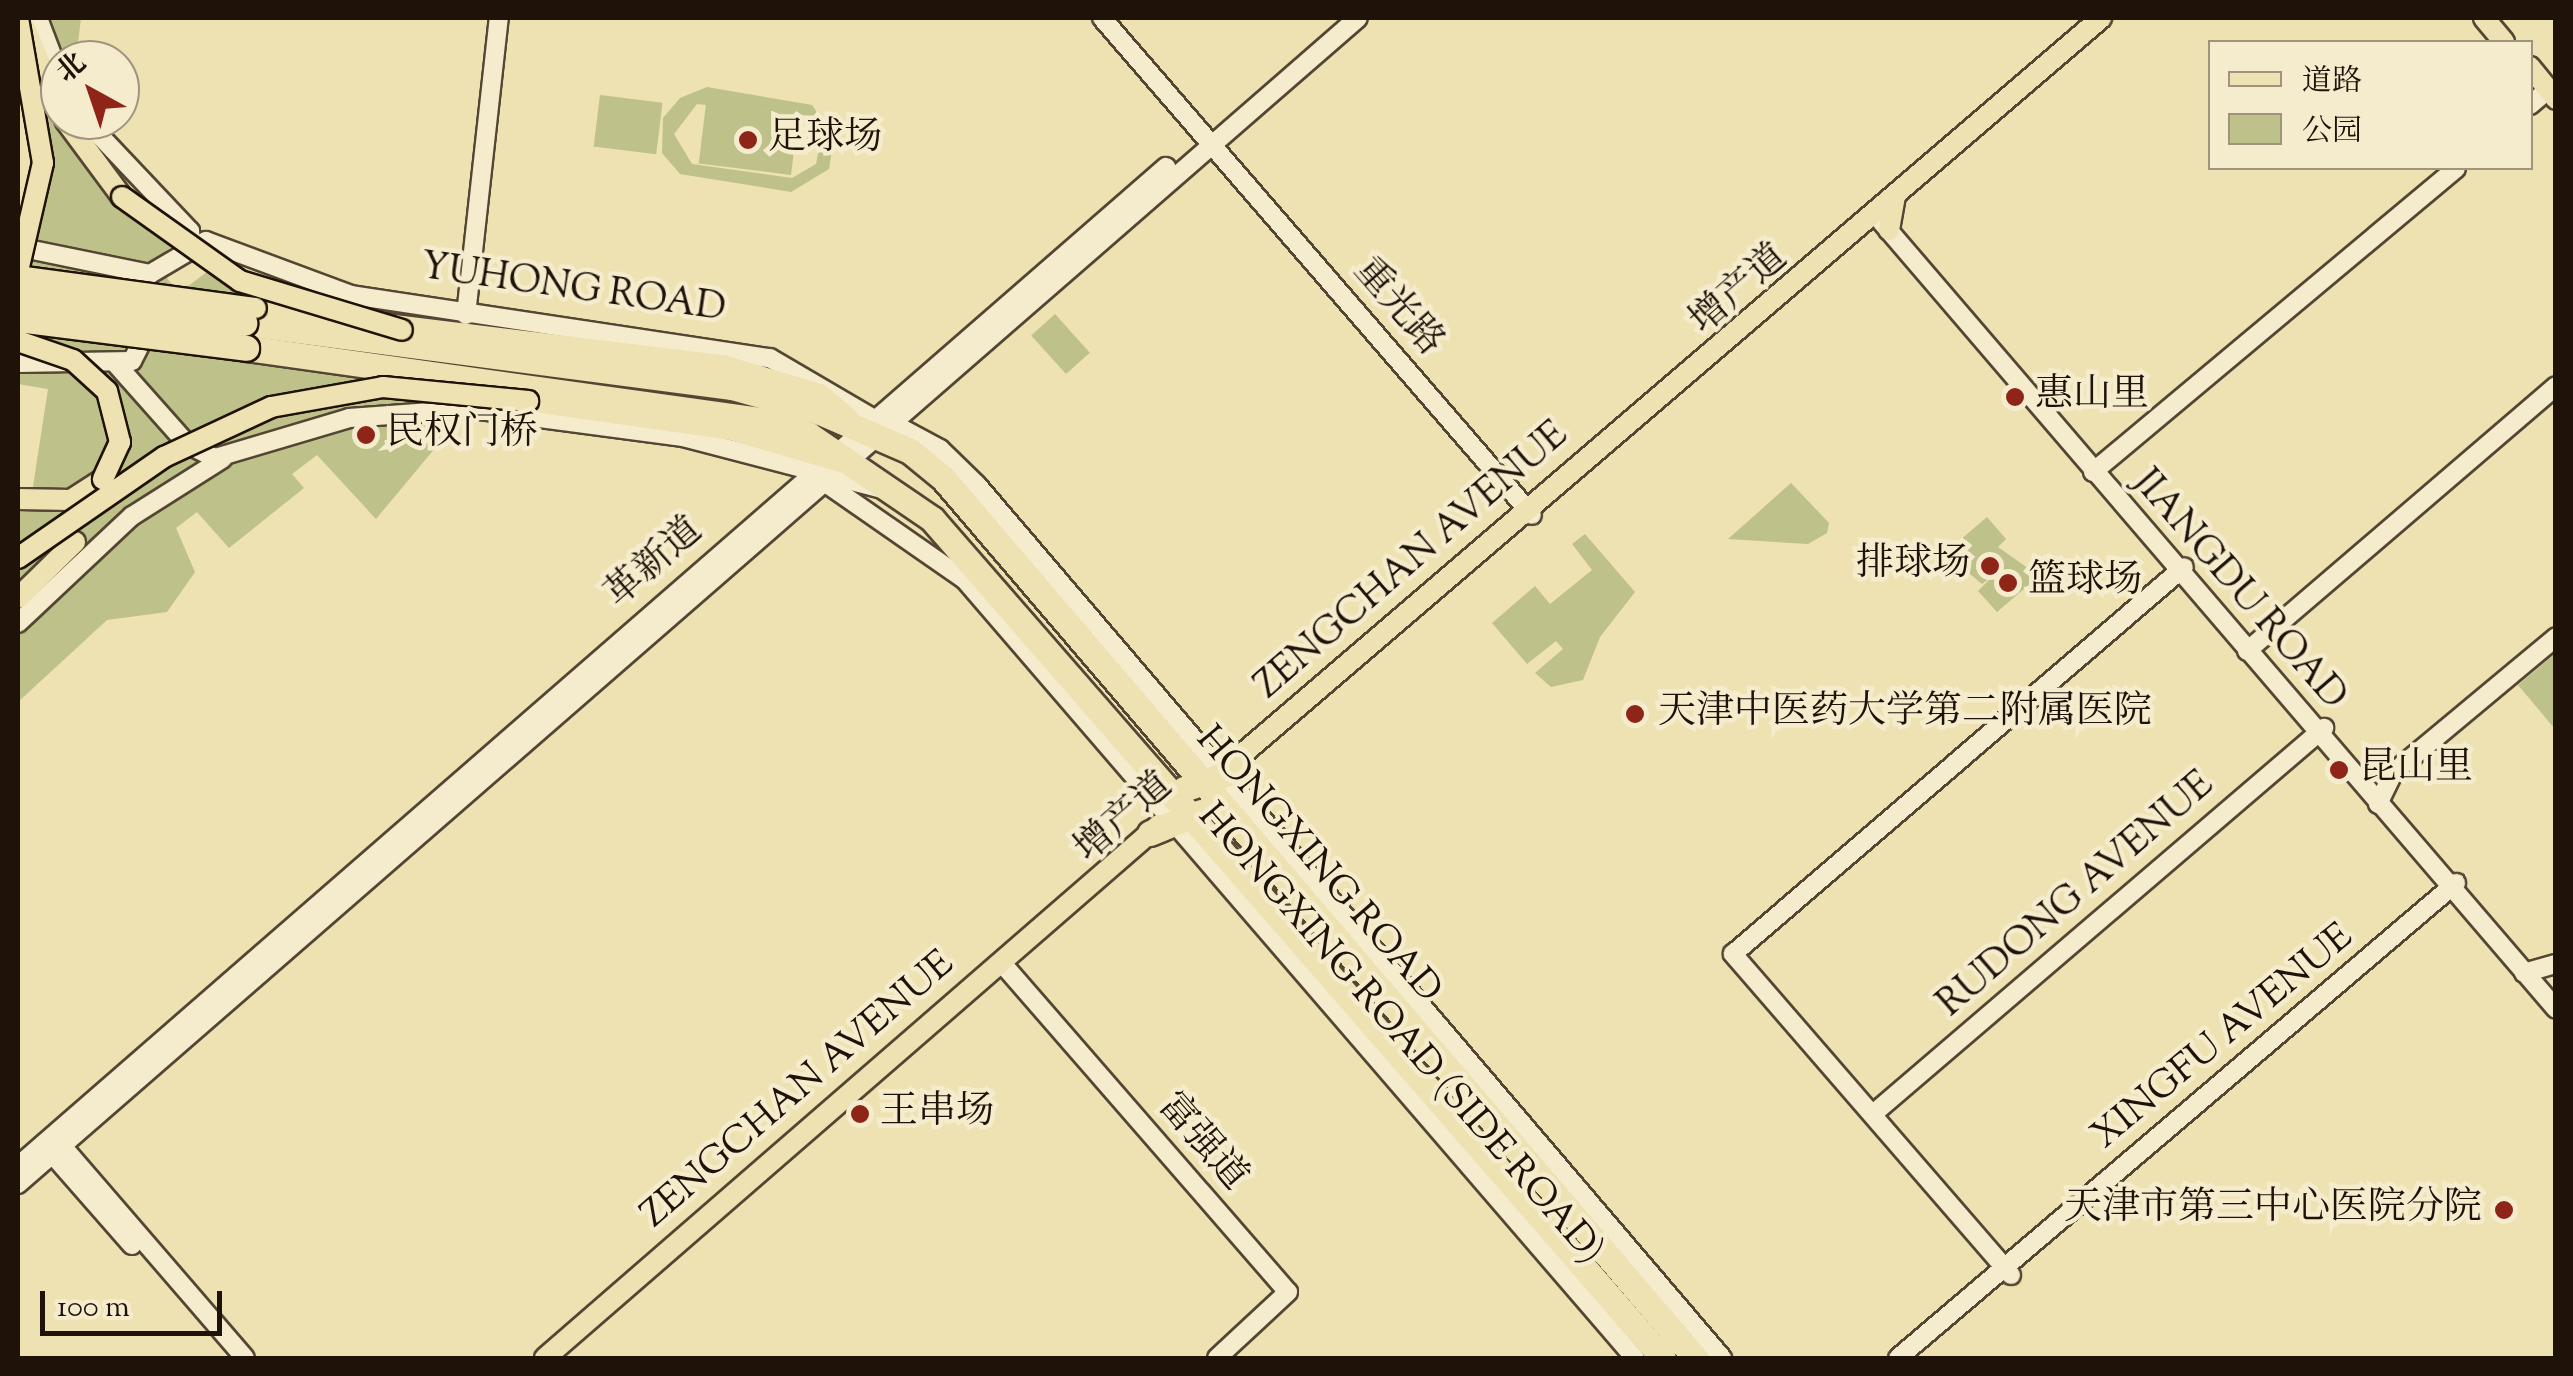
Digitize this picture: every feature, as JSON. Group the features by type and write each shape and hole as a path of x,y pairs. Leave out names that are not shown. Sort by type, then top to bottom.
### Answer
{"highway":[{"name":"YUHONG ROAD","path":"18,296 672,390 792,427 826,467"},
{"name":"YUHONG ROAD","path":"18,319 795,403 874,426"},
{"name":"HONGXING ROAD","path":"874,426 910,451 962,500 1167,768"},
{"name":"HONGXING ROAD","path":"826,467 887,490 976,561 1167,768"},
{"path":"1167,768 1200,800"},
{"name":"HONGXING ROAD","path":"1200,800 1663,1358"},
{"name":"HONGXING ROAD","path":"1200,800 1695,1358"}],"main road":[{"path":"20,18 40,64"},
{"path":"20,18 42,163 18,274 402,330"},
{"name":"ZENGCHAN AVENUE","path":"1530,512 1884,217 1901,194 2101,18"},
{"name":"ZENGCHAN AVENUE","path":"1901,194 2111,18"},
{"path":"2484,18 2502,40"},
{"path":"2492,18 2510,40"},
{"path":"2533,73 2547,99"},
{"path":"18,108 28,161 18,224"},
{"path":"80,140 122,197 187,252 259,289 402,330 672,390"},
{"path":"18,341 90,371 120,427 110,468 92,488 58,503 18,499"},
{"path":"18,558 164,457 241,417 347,389 672,390"},
{"path":"18,598 144,483 221,437 311,408 441,392"},
{"path":"1200,800 1530,512"},
{"name":"ZENGCHAN AVENUE","path":"545,1358 1200,800"},
{"path":"556,1358 1004,965"}],"street":[{"path":"466,316 499,18"},
{"name":"重光路","path":"1102,18 1530,512"},
{"path":"874,426 1208,139 1342,18"},
{"path":"1208,139 1358,18"},
{"name":"YUHONG ROAD","path":"104,140 197,238 322,288 466,316 770,358 874,426"},
{"path":"2097,469 2454,170"},
{"name":"JIANGDU ROAD","path":"1884,217 2379,798 2448,886 2545,977 2556,1009"},
{"path":"145,274 197,238"},
{"path":"193,448 146,380 144,351 158,289 197,238"},
{"path":"18,248 145,274 158,289"},
{"path":"18,363 116,364 144,351"},
{"path":"116,364 193,448 226,457"},
{"path":"2250,648 2556,386"},
{"path":"18,623 98,545 185,476 226,457 327,423 472,409 684,437 826,467"},
{"name":"革新道","path":"18,1184 54,1146 874,426"},
{"name":"HONGXING ROAD (SIDE ROAD)","path":"874,426 977,485 1200,800 1635,1358"},
{"path":"185,476 193,448"},
{"name":"HONGXING ROAD (SIDE ROAD)","path":"826,467 953,568 1200,800 1722,1358"},
{"path":"2008,1271 1733,954 2182,570"},
{"path":"2379,798 2393,773 2556,638"},
{"name":"JIANGDU ROAD","path":"2321,730 2364,774 2379,798"},
{"name":"RUDONG AVENUE","path":"1872,1114 2321,730"},
{"path":"2364,774 2393,773"},
{"name":"XINGFU AVENUE","path":"1913,1358 2448,886"},
{"name":"富强道","path":"1004,965 1288,1292 1217,1358"},
{"path":"54,1146 231,1358"},
{"path":"54,1146 245,1358"},
{"name":"革新道","path":"18,1166 54,1146"},
{"name":"XINGFU AVENUE","path":"1898,1358 2008,1271"}],"green space":[{"path":"18,18 81,18 78,40 40,40 40,140 79,140 171,234 171,247 153,261 179,293 216,265 263,286 434,326 451,429 376,519 317,455 292,474 304,488 229,548 197,512 176,528 195,572 167,612 107,620 18,702 18,492 32,493 48,389 18,384"},
{"path":"707,87 812,105 834,137 829,169 791,192 680,174 662,153 663,118 680,98","holes":["697,104 804,116 821,139 816,164 792,178 692,164 674,134"]},
{"path":"600,95 663,103 656,154 594,147"},
{"name":"足球场","path":"706,104 798,115 791,175 699,164"},
{"path":"1055,314 1090,353 1066,374 1031,335"},
{"path":"1791,483 1829,523 1827,533 1808,544 1728,539"},
{"path":"1987,517 2006,539 1998,547 2039,576 1997,612 1978,591 1995,574 1982,584 1945,553"},
{"path":"1585,534 1635,592 1600,637 1583,680 1551,687 1535,673 1563,649 1556,641 1527,664 1492,623 1535,586 1550,604 1592,570 1572,544"},
{"path":"2555,654 2555,729 2518,685"}],"place":[{"name":"足球场","path":"748,140"},
{"name":"惠山里","path":"2015,397"},
{"name":"民权门桥","path":"366,435"},
{"name":"排球场","path":"1990,566"},
{"name":"篮球场","path":"2008,583"},
{"name":"天津中医药大学第二附属医院","path":"1635,714"},
{"name":"昆山里","path":"2339,770"},
{"name":"王串场","path":"860,1114"},
{"name":"天津市第三中心医院分院","path":"2504,1210"}]}
